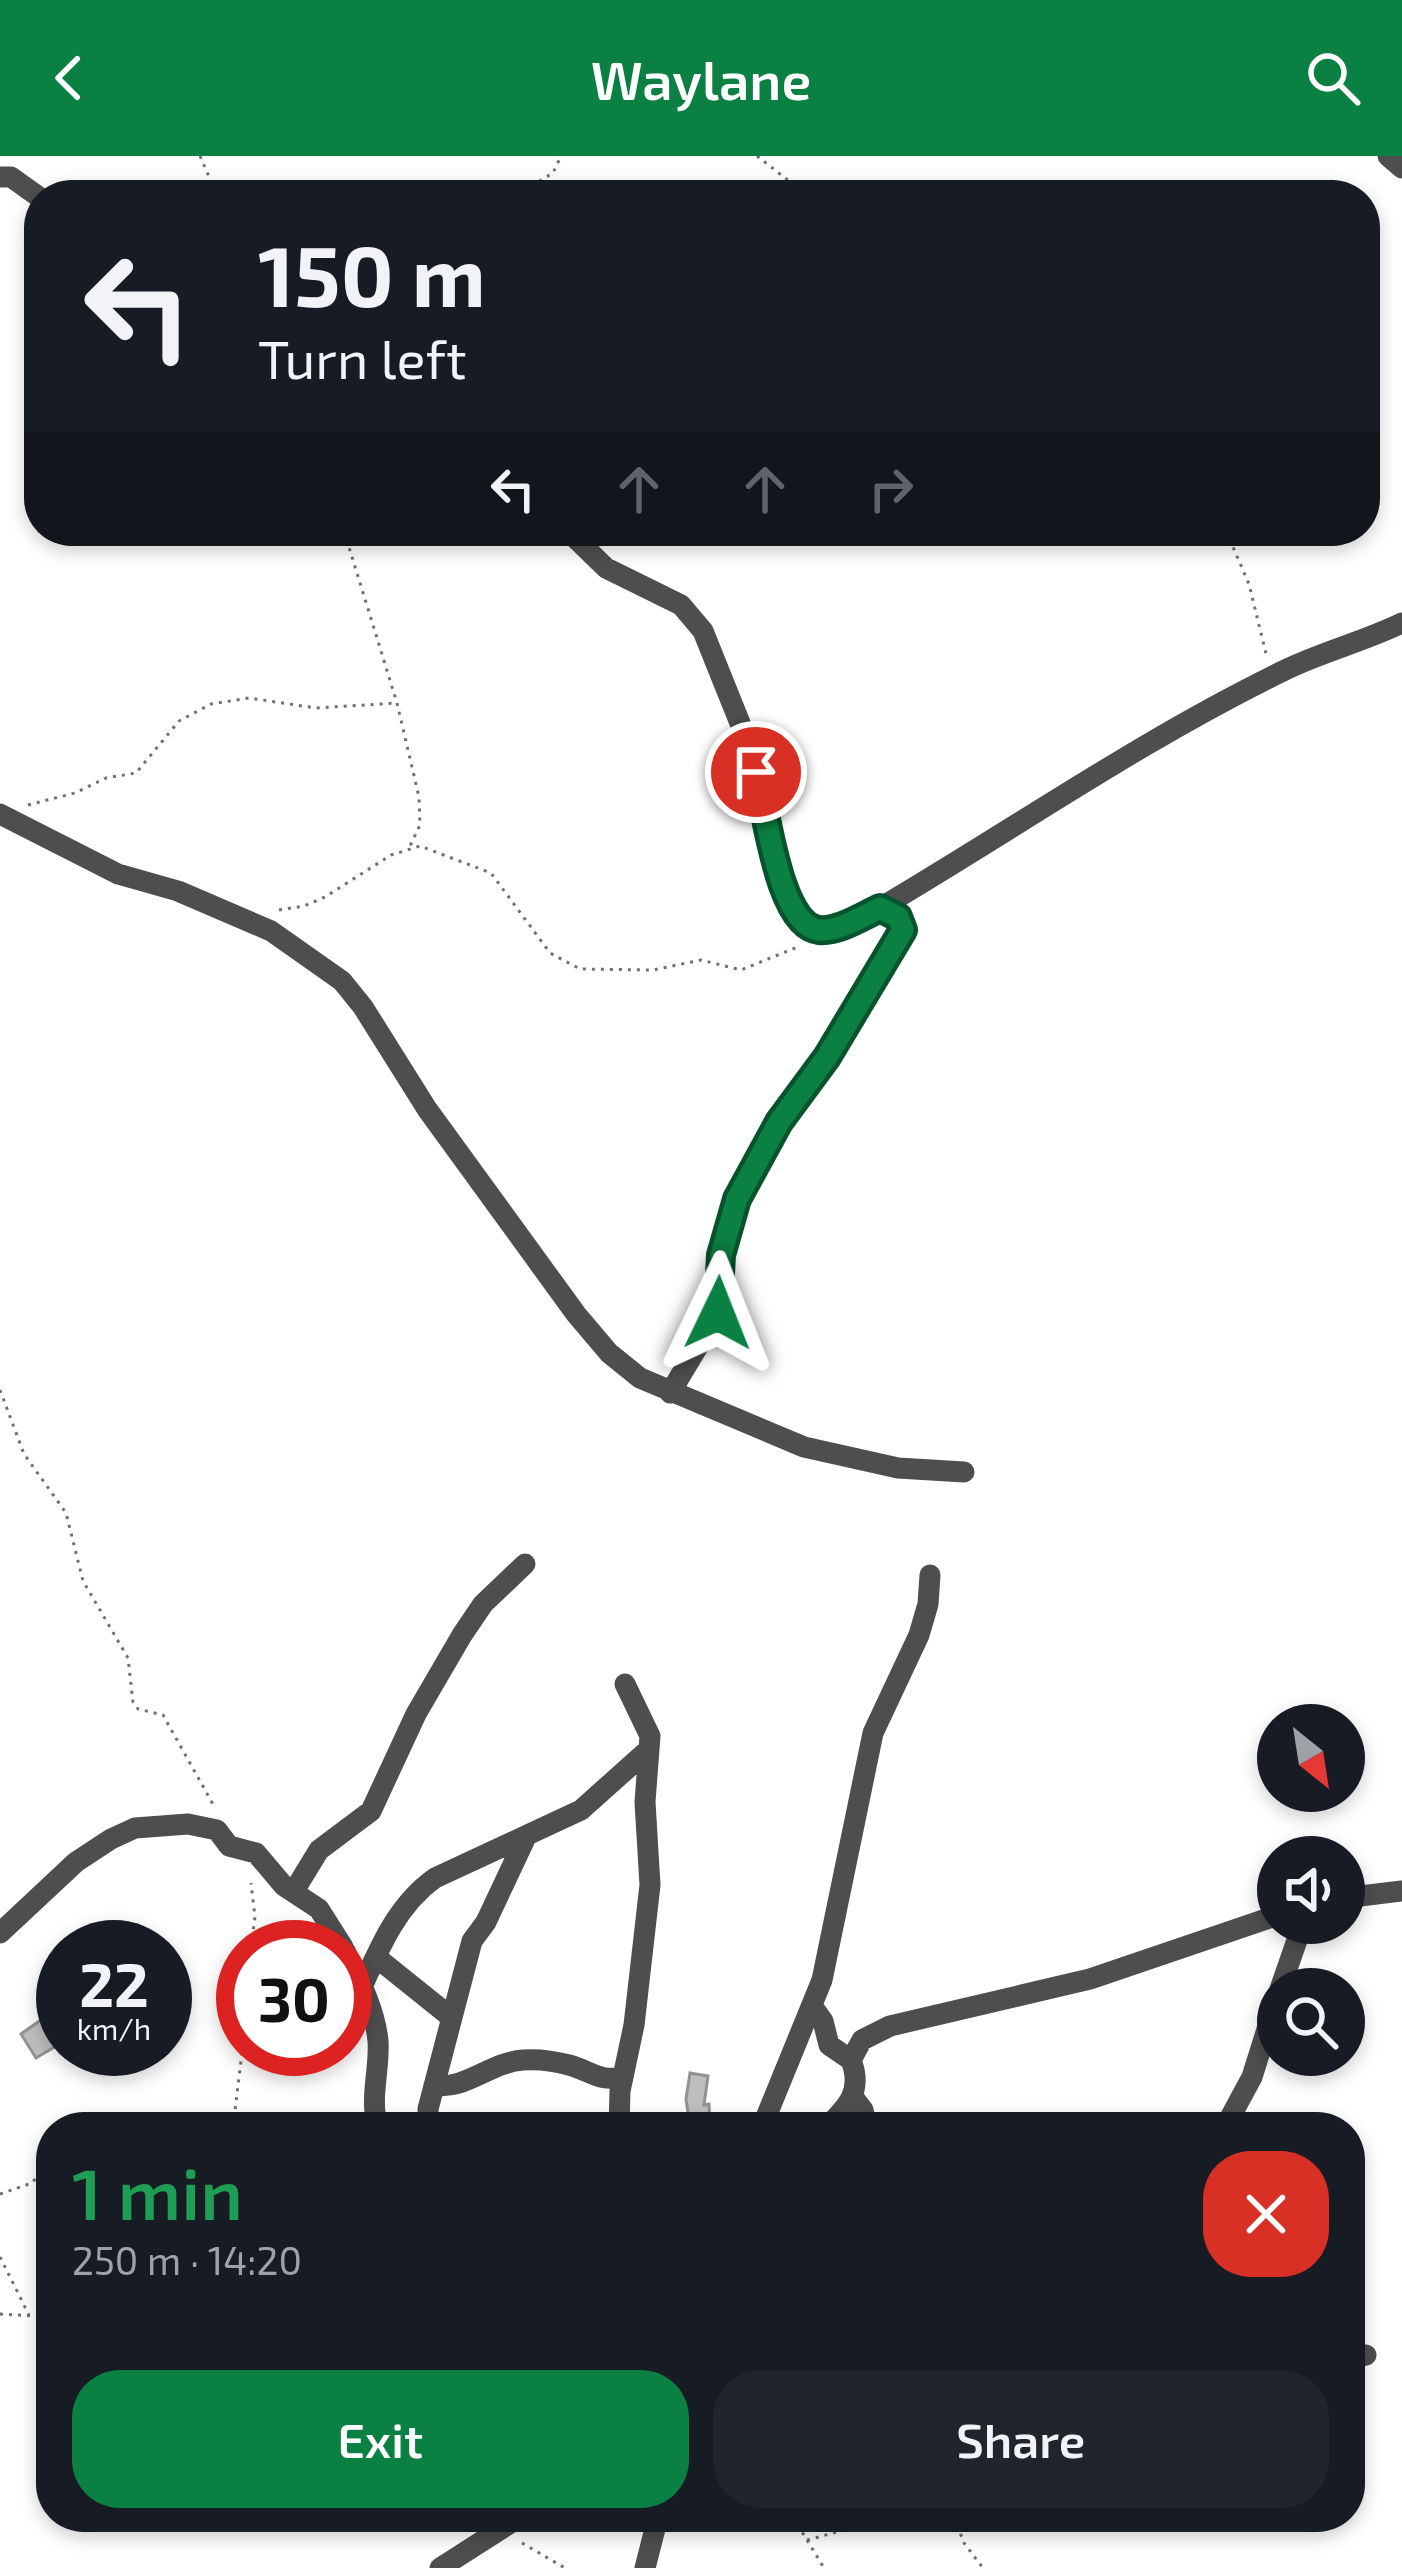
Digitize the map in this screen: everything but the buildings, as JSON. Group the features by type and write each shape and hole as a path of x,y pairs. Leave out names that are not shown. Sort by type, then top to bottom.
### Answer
{"street":[{"path":"1388,156 1402,168"},
{"path":"583,546 606,568 681,604 695,617 712,646 750,748 787,903 805,925 819,930 880,908 1168,732 1277,674 1402,623"},
{"path":"8,811 118,874 178,891 271,932 342,981 427,1109 584,1324 628,1370 670,1393 848,1459 964,1472"},
{"path":"670,1393 718,1313 726,1229 747,1181 779,1122 827,1057 903,930 898,917 880,908"},
{"path":"293,1891 326,1843 371,1811 416,1714 462,1635 483,1604 525,1564"},
{"path":"768,2112 813,2007 834,1928 873,1732 919,1635 928,1604 929,1575"},
{"path":"621,2112 650,1885 645,1802 649,1726 625,1684"},
{"path":"372,1966 417,1891 580,1810 648,1750"},
{"path":"0,1933 76,1862 135,1828 163,1823 203,1826 217,1831 230,1846 256,1853 284,1886 319,1910 325,1920"},
{"path":"428,2112 472,1941 525,1839"},
{"path":"1365,1895 1402,1891"},
{"path":"851,2060 862,2040 890,2026 1107,1974 1257,1922"},
{"path":"376,1957 452,2018"},
{"path":"813,2007 824,2021 829,2045 851,2060 856,2076 853,2097 840,2112"},
{"path":"372,2021 378,2042 375,2112"},
{"path":"434,2085 452,2087 496,2065 521,2060 575,2066 600,2079 622,2078"},
{"path":"1233,2112 1257,2061"},
{"path":"853,2097 862,2112"},
{"path":"440,2568 496,2532"},
{"path":"645,2568 654,2532"}],"path":[{"path":"541,180 553,173 560,156"},
{"path":"757,156 788,180"},
{"path":"271,910 304,906 325,897 410,846 420,825 397,703 349,546"},
{"path":"1233,546 1250,584 1265,656 1277,674"},
{"path":"8,811 136,772 179,721 212,704 239,698 316,708 397,703"},
{"path":"410,846 435,850 491,873 550,953 580,969 653,970 701,960 741,970 785,955 819,930"},
{"path":"0,1390 24,1454 70,1522 83,1581 128,1658 133,1702 138,1708 163,1714 213,1804"},
{"path":"252,1920 256,1853"},
{"path":"235,2112 239,2076"},
{"path":"0,2194 36,2178"},
{"path":"0,2257 29,2315"},
{"path":"0,2314 36,2316"},
{"path":"521,2532 565,2568"},
{"path":"802,2532 824,2568"},
{"path":"807,2540 837,2532"},
{"path":"960,2532 983,2568"}],"route":[{"path":"718,1313 721,1255 737,1199 779,1122 827,1057 903,930 898,917 880,908 819,930 805,925 792,912 756,772"}]}
